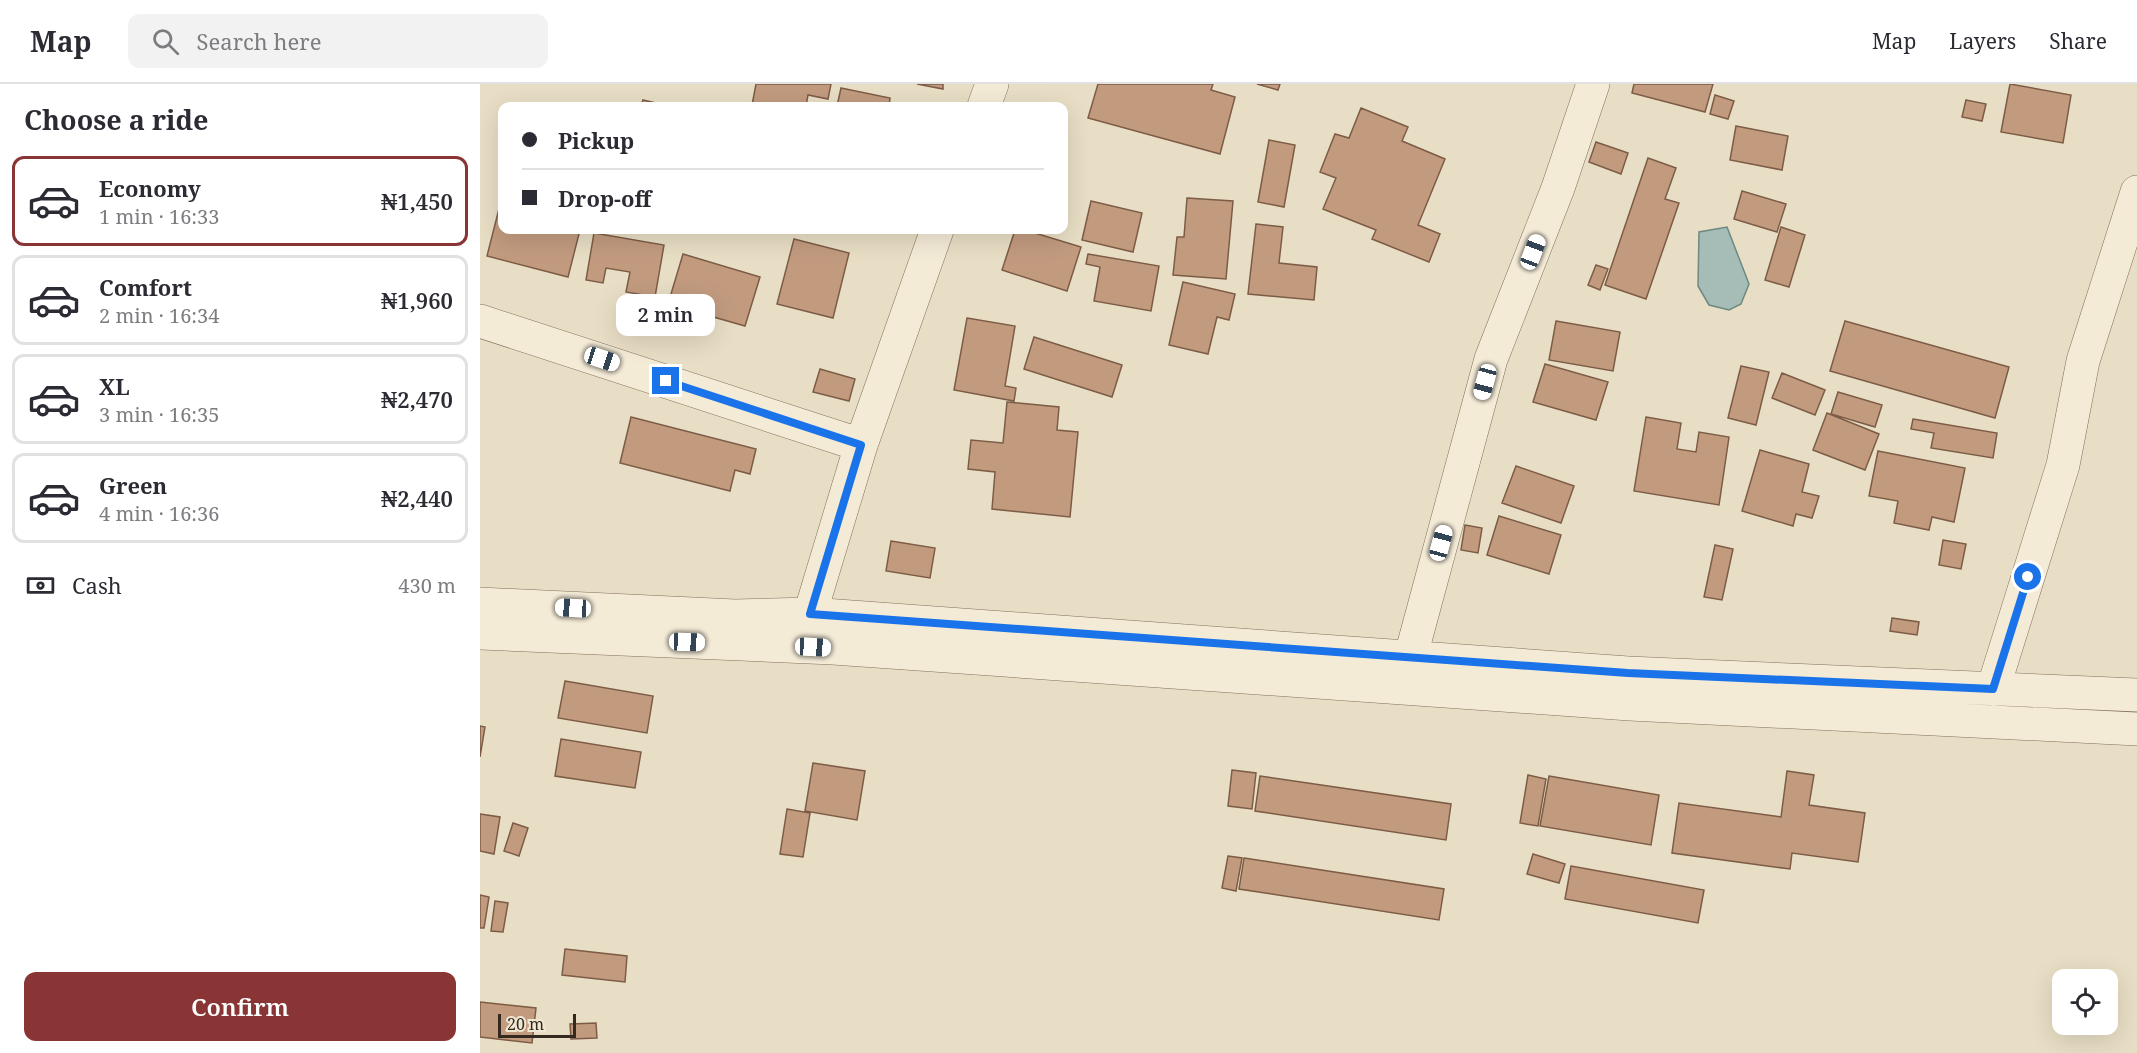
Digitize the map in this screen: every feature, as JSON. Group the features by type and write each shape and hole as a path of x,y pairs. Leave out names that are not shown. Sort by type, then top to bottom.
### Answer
{"street":[{"path":"985,102 992,84"},
{"path":"1410,658 1491,359 1558,188 1593,84"},
{"path":"1993,689 2063,465 2083,361 2137,192"},
{"path":"810,614 861,445 936,234"},
{"path":"480,321 861,445"},
{"path":"480,604 735,616 810,614 1628,673 2137,695"},
{"path":"810,614 834,648"},
{"path":"480,633 834,648 1630,704 2137,729"}],"water":[{"path":"1727,227 1749,284 1741,304 1729,310 1709,305 1698,286 1699,232"}],"building":[{"path":"756,84 831,84 828,99 808,95 807,102 753,102"},
{"path":"917,84 943,84 943,89"},
{"path":"1098,84 1213,84 1211,90 1235,97 1220,154 1088,118"},
{"path":"1257,84 1280,84 1278,90"},
{"path":"1634,84 1713,84 1705,112 1632,93"},
{"path":"2010,84 2071,95 2063,143 2001,132"},
{"path":"841,88 890,98 890,102 838,102"},
{"path":"1715,95 1734,101 1728,119 1710,114"},
{"path":"1966,100 1986,104 1982,121 1962,117"},
{"path":"1361,108 1408,127 1402,141 1445,159 1418,225 1440,234 1429,262 1372,239 1376,230 1323,209 1336,178 1320,172 1335,134 1349,138"},
{"path":"1736,126 1788,136 1782,170 1730,160"},
{"path":"1269,140 1295,145 1284,207 1258,202"},
{"path":"1596,142 1628,153 1621,174 1589,162"},
{"path":"1648,158 1676,168 1665,199 1679,203 1646,299 1605,285"},
{"path":"1742,191 1786,204 1777,232 1734,219"},
{"path":"1187,198 1233,201 1226,279 1173,275 1177,237 1184,237"},
{"path":"1091,201 1142,213 1133,252 1082,240"},
{"path":"498,213 498,234 579,234 568,277 487,256"},
{"path":"1256,224 1283,227 1279,263 1317,267 1314,300 1248,294"},
{"path":"1781,227 1805,235 1789,287 1765,280"},
{"path":"594,234 664,245 655,297 626,292 630,272 606,268 603,283 586,280"},
{"path":"1014,234 1038,234 1081,247 1067,291 1002,270"},
{"path":"794,239 849,253 833,318 777,304"},
{"path":"683,254 760,277 745,326 668,304"},
{"path":"1088,254 1159,266 1151,311 1094,301 1100,267 1086,264"},
{"path":"1596,265 1608,269 1600,290 1588,285"},
{"path":"1183,282 1235,294 1229,320 1217,317 1208,354 1169,345"},
{"path":"967,318 1015,326 1005,386 1016,388 1014,401 954,390"},
{"path":"1556,321 1620,332 1613,371 1549,360"},
{"path":"1845,321 2009,367 1995,418 1830,371"},
{"path":"1034,337 1122,365 1112,397 1024,369"},
{"path":"1545,364 1608,382 1596,420 1533,402"},
{"path":"1741,366 1769,372 1756,425 1728,418"},
{"path":"820,369 855,379 849,401 813,392"},
{"path":"1782,373 1825,390 1815,415 1772,398"},
{"path":"1838,392 1882,405 1875,427 1831,414"},
{"path":"1007,402 1059,407 1057,430 1078,432 1070,517 992,509 995,472 968,469 971,440 1003,443"},
{"path":"1827,413 1879,434 1865,470 1813,450"},
{"path":"631,417 756,449 750,474 735,470 730,491 620,463"},
{"path":"1646,417 1681,423 1677,449 1696,452 1699,432 1729,437 1719,505 1634,491"},
{"path":"1913,419 1997,433 1993,458 1931,448 1934,433 1911,429"},
{"path":"1760,450 1809,464 1802,492 1819,496 1812,518 1796,514 1793,526 1742,511"},
{"path":"1878,451 1965,468 1954,522 1932,517 1929,530 1894,523 1898,501 1869,496"},
{"path":"1516,466 1574,486 1561,523 1502,503"},
{"path":"1499,516 1561,535 1549,574 1487,555"},
{"path":"1465,525 1482,528 1478,553 1461,550"},
{"path":"1943,540 1966,544 1961,569 1939,565"},
{"path":"891,541 935,548 930,578 886,571"},
{"path":"1715,545 1733,549 1722,600 1704,597"},
{"path":"1892,618 1919,622 1917,635 1890,631"},
{"path":"565,681 653,696 647,733 558,718"},
{"path":"480,726 485,727 480,757"},
{"path":"561,739 641,752 635,788 555,776"},
{"path":"813,763 865,771 857,820 805,811"},
{"path":"1232,770 1256,773 1252,809 1228,806"},
{"path":"1787,771 1814,775 1809,805 1865,813 1858,862 1792,853 1790,869 1672,853 1679,803 1781,817"},
{"path":"1528,775 1546,779 1538,826 1520,823"},
{"path":"1260,776 1451,804 1446,840 1255,811"},
{"path":"1549,776 1659,795 1651,845 1540,826"},
{"path":"787,809 810,813 803,857 780,854"},
{"path":"480,814 500,817 494,854 480,851"},
{"path":"513,823 528,828 519,856 504,851"},
{"path":"1533,854 1565,864 1559,883 1527,874"},
{"path":"1228,856 1242,858 1236,891 1222,888"},
{"path":"1244,858 1444,889 1439,920 1239,889"},
{"path":"1571,866 1704,890 1698,923 1565,899"},
{"path":"480,895 489,897 484,928 480,928"},
{"path":"495,901 508,903 503,932 491,931"},
{"path":"565,949 627,956 625,982 562,975"},
{"path":"480,1002 536,1008 532,1043 480,1037"},
{"path":"596,1023 597,1038 571,1039 570,1024"}],"route":[{"path":"666,381 861,445 810,614 1628,673 1993,689 2028,577"}]}
